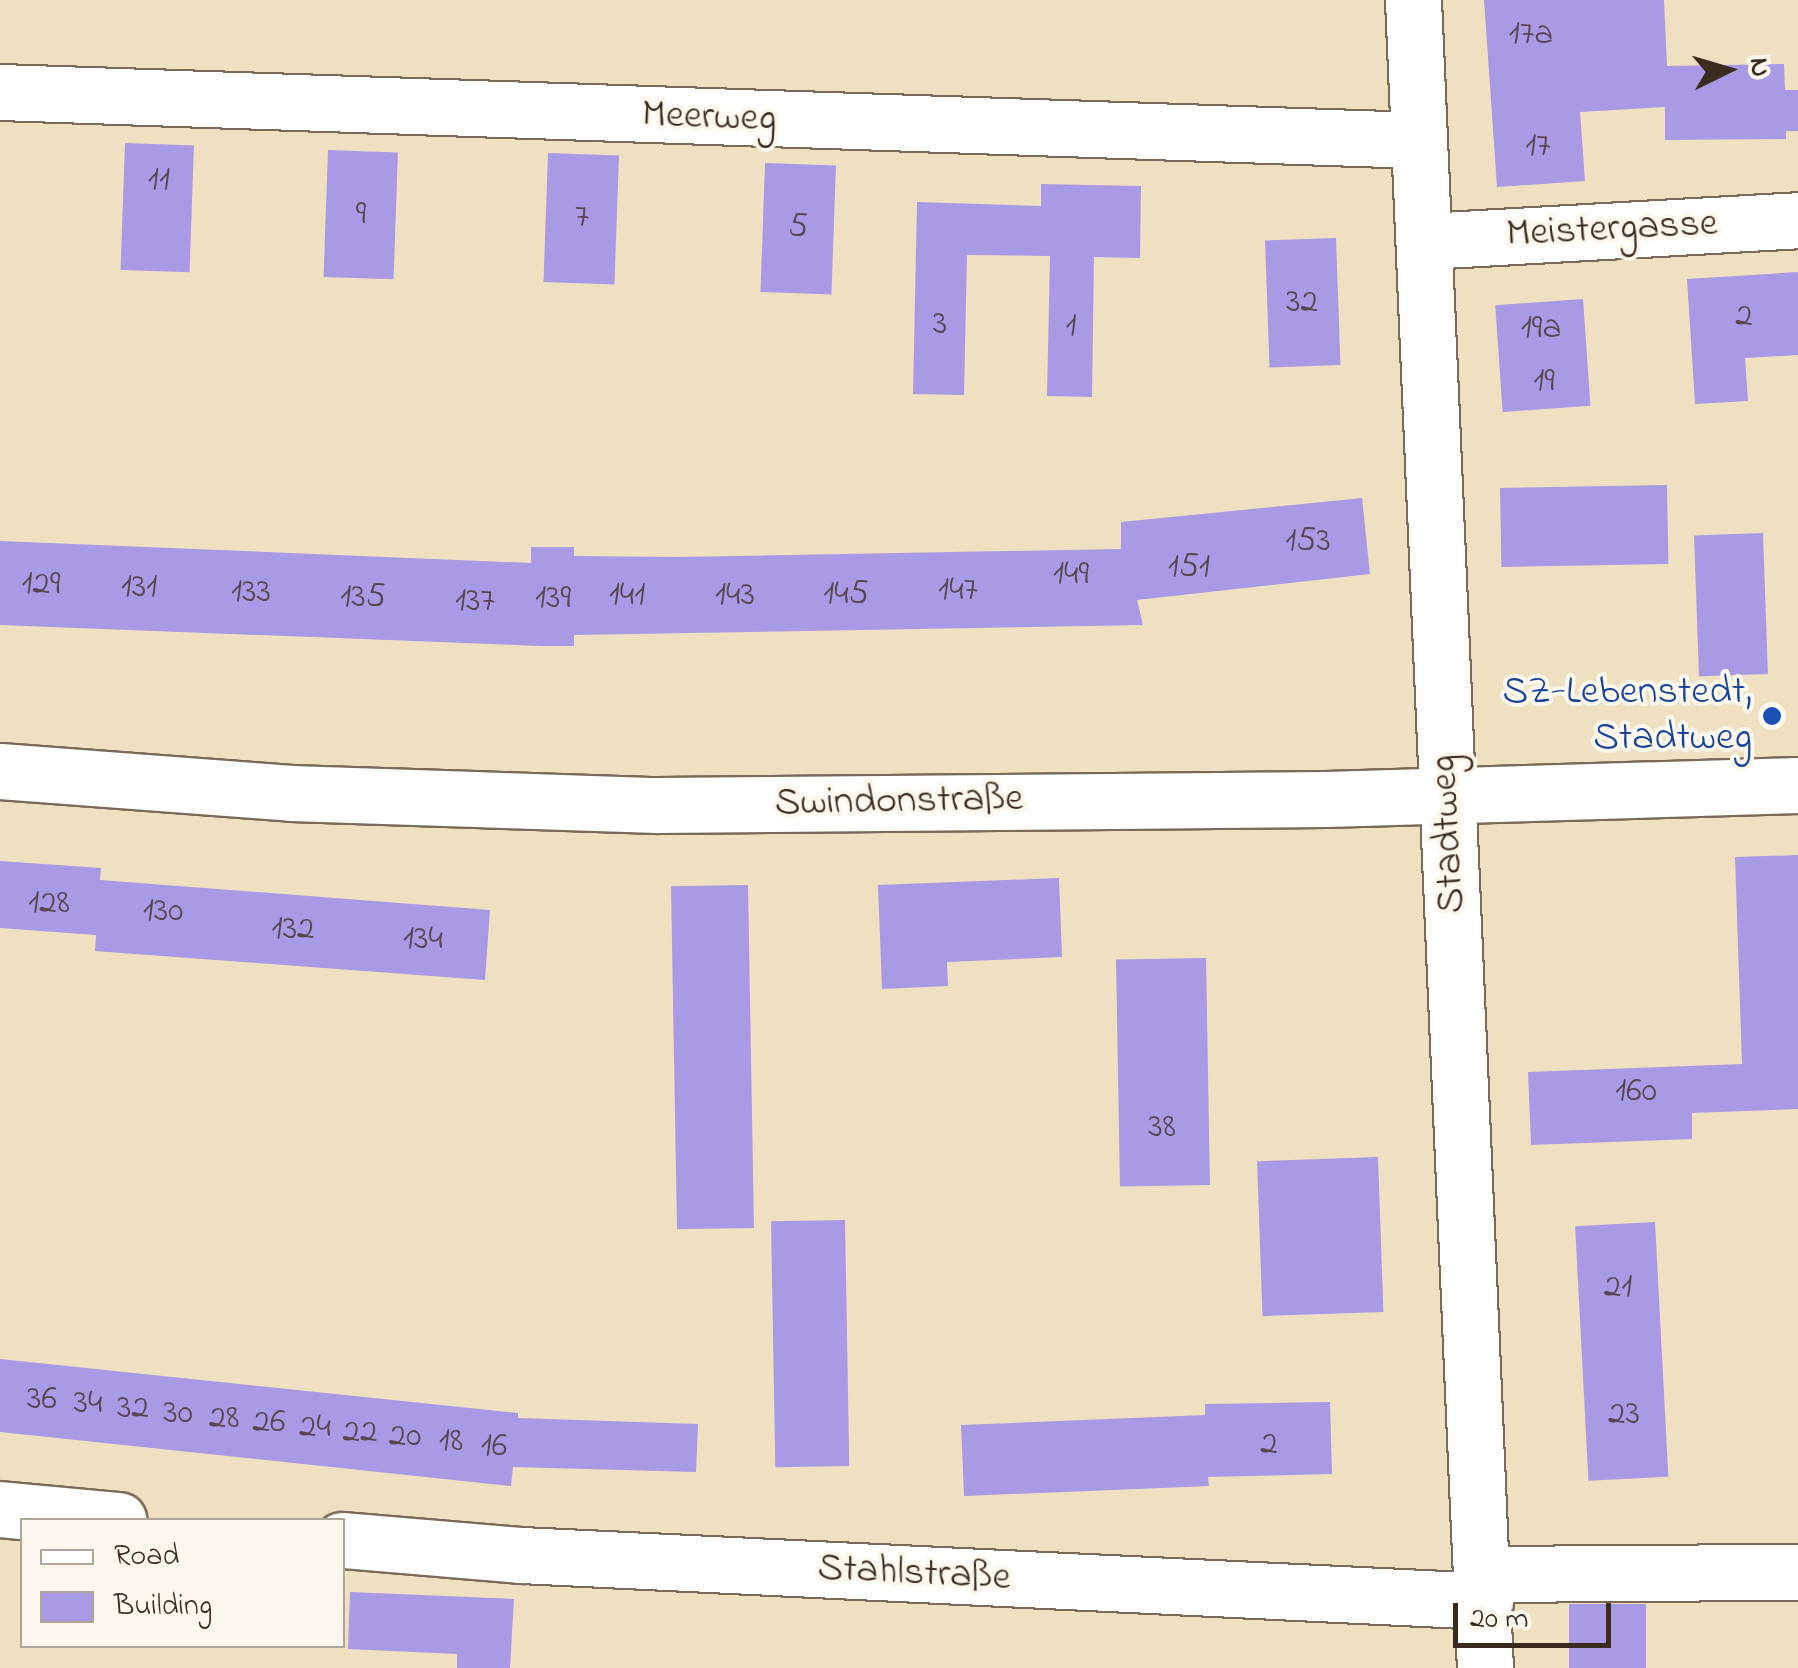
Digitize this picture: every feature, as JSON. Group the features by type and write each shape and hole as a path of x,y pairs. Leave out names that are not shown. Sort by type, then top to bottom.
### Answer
{"street":[{"name":"Stadtweg","path":"1413,0 1446,795 1485,1588 1484,1668"},
{"name":"Meerweg","path":"0,92 1419,140"},
{"name":"Meistergasse","path":"1426,241 1798,220"},
{"name":"Swindonstraße","path":"0,771 291,792 657,805 1446,795 1798,785"},
{"path":"0,1509 97,1518"},
{"name":"Stahlstraße","path":"345,1540 521,1555 1485,1588 1798,1572"}],"building":[{"path":"1484,0 1664,0 1667,66 1784,64 1785,90 1798,90 1798,131 1786,131 1786,139 1665,140 1665,107 1580,112 1585,181 1497,187"},
{"path":"125,143 194,145 190,272 121,270"},
{"path":"328,150 398,152 394,279 324,277"},
{"path":"548,153 619,155 614,284 543,282"},
{"path":"765,163 836,165 831,294 760,292"},
{"path":"1041,184 1141,186 1140,258 1094,257 1092,397 1047,396 1050,256 967,255 964,395 913,394 917,202 1041,206"},
{"path":"1336,238 1340,365 1269,367 1265,240"},
{"path":"1798,272 1798,355 1745,358 1748,401 1695,404 1687,279"},
{"path":"1583,299 1590,406 1503,412 1495,305"},
{"path":"1667,485 1668,564 1501,567 1500,488"},
{"path":"1362,498 1370,574 1137,600 1143,625 574,635 574,646 542,646 0,625 0,541 531,563 531,547 574,547 574,556 678,557 1121,549 1121,522"},
{"path":"1763,533 1768,674 1699,676 1694,535"},
{"path":"1798,855 1798,1109 1692,1113 1692,1139 1531,1145 1528,1072 1742,1064 1735,857"},
{"path":"0,861 101,868 100,880 490,910 485,980 95,951 96,935 0,928"},
{"path":"1059,878 1062,957 947,962 948,986 882,989 878,885"},
{"path":"748,885 754,1228 677,1229 671,886"},
{"path":"1206,958 1210,1185 1120,1187 1116,960"},
{"path":"1378,1157 1383,1312 1262,1316 1257,1161"},
{"path":"845,1220 849,1466 775,1467 771,1221"},
{"path":"1655,1222 1668,1477 1588,1481 1575,1226"},
{"path":"0,1359 518,1413 518,1418 698,1424 696,1472 513,1467 511,1486 0,1432"},
{"path":"1330,1402 1332,1474 1208,1477 1209,1486 964,1496 961,1425 1205,1415 1205,1404"},
{"path":"350,1592 514,1599 510,1668 457,1668 457,1654 348,1649"},
{"path":"1569,1604 1646,1604 1646,1668 1569,1668"}],"place":[{"name":"SZ-Lebenstedt, Stadtweg","path":"1772,716"}]}
